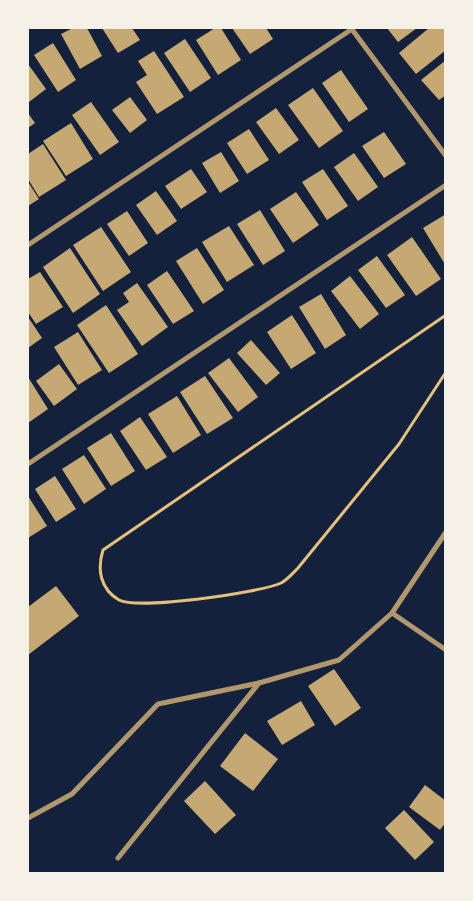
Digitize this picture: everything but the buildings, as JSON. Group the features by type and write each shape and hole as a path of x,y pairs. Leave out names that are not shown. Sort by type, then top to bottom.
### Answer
{"street":[{"path":"28,245 351,28 446,156"},
{"path":"28,464 446,185"},
{"path":"28,818 72,794 158,704 259,683 339,660 392,613 446,532"},
{"path":"392,613 446,650"},
{"path":"118,858 259,683"}],"path":[{"path":"446,315 103,550 99,572 104,585 120,600 143,604 257,591 283,583 298,568 399,444 446,372"}]}
